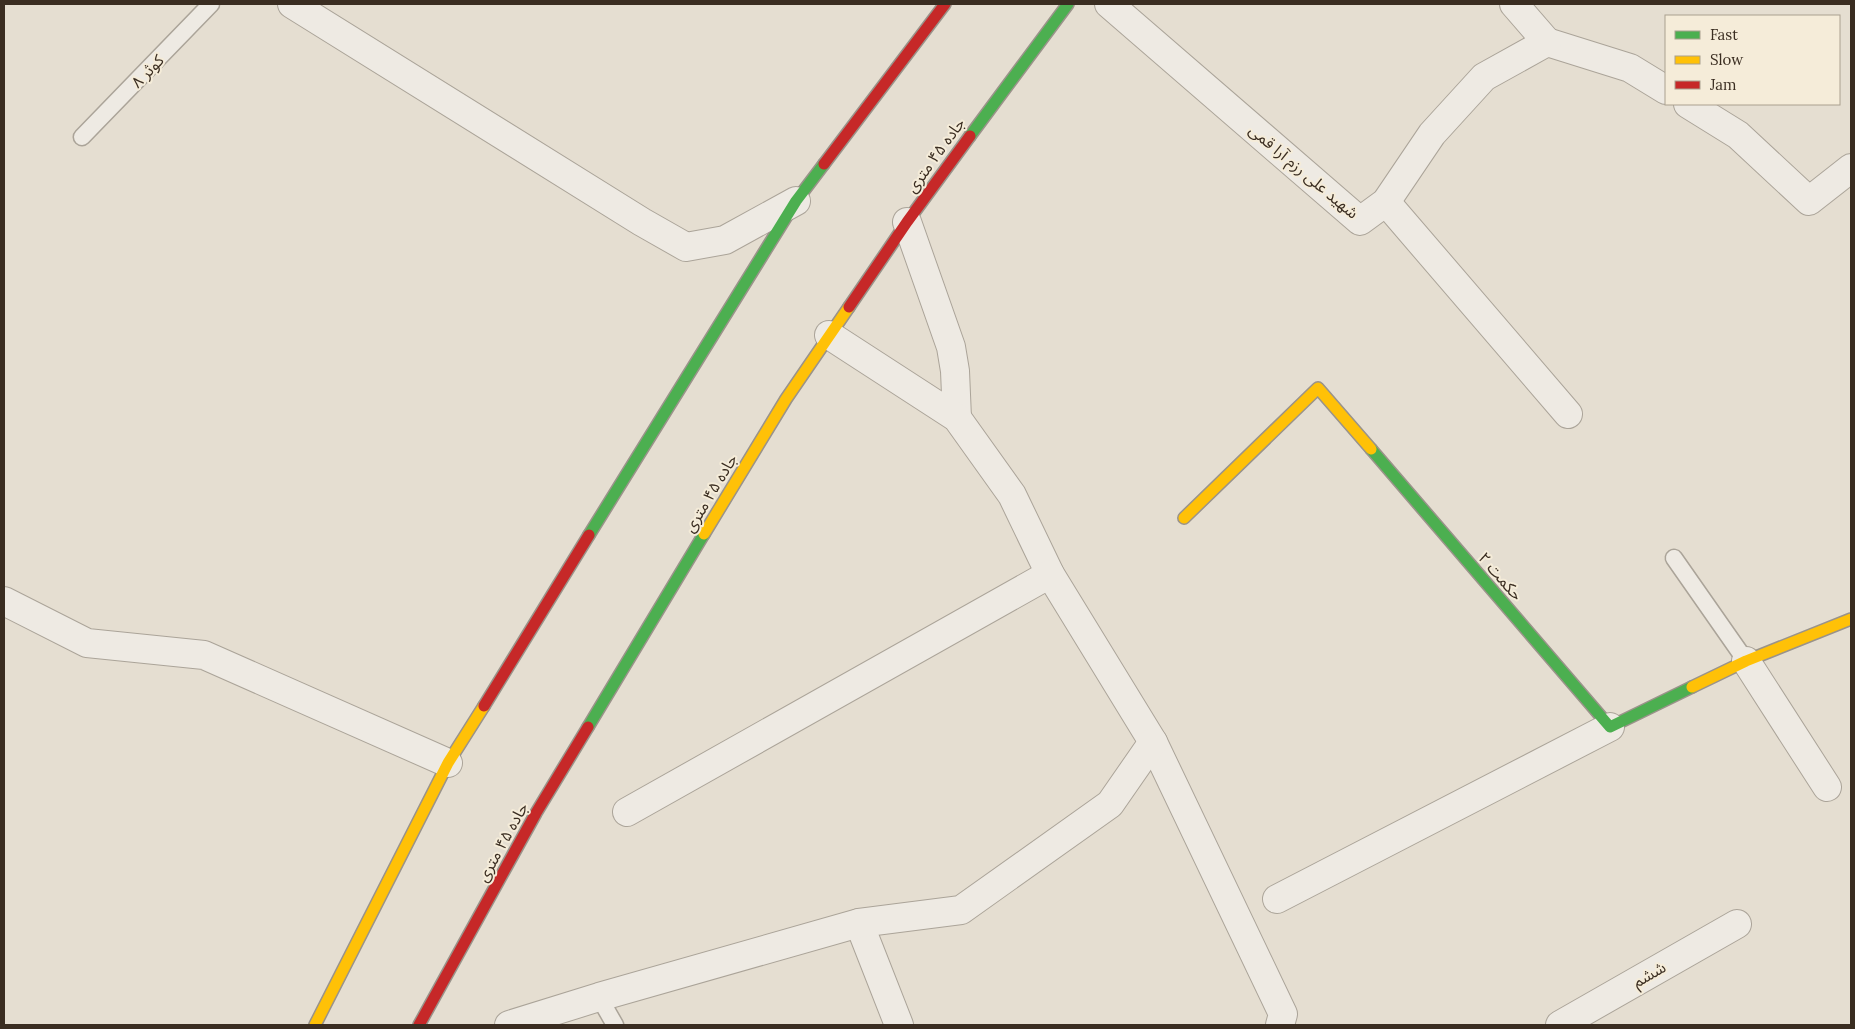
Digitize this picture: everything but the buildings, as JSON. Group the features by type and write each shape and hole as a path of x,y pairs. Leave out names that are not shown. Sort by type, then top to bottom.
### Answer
{"street":[{"path":"292,4 686,247 725,240 796,201"},
{"path":"315,1025 448,763 796,201 944,4"},
{"name":"جاده ۴۵ متری","path":"419,1025 541,805 786,398 907,222 1068,4"},
{"name":"شهید علی رزم آرا قمی","path":"1109,4 1360,221 1386,202 1432,134 1484,77 1547,42"},
{"path":"1514,4 1547,42 1630,68 1665,89"},
{"path":"1690,105 1738,135 1809,201 1851,168"},
{"path":"1386,202 1568,414"},
{"path":"907,222 951,347 955,371 956,418"},
{"path":"829,335 956,418 1012,495 1050,574 1153,742 1283,1014 1280,1025"},
{"name":"حکمت ۲","path":"1184,518 1318,388 1610,727"},
{"path":"627,812 1050,574"},
{"path":"4,601 87,644 204,655 448,763"},
{"path":"1277,899 1610,727 1746,661 1851,619"},
{"path":"1746,661 1827,787"},
{"path":"509,1025 859,923 961,910 1110,804 1153,742"},
{"path":"859,923 899,1025"},
{"name":"ششم","path":"1560,1025 1737,924"}],"lane":[{"name":"کوثر ۸","path":"82,137 211,4"},
{"path":"1674,558 1746,661"},
{"path":"599,998 615,1025"}],"traffic: fast":[{"path":"970,136 1068,4"},
{"path":"589,535 796,201 824,164"},
{"path":"1371,449 1610,727 1692,687"},
{"path":"588,727 704,534"}],"traffic: slow":[{"path":"704,534 786,399 849,307"},
{"path":"1184,518 1318,388 1371,449"},
{"path":"1692,687 1746,661 1851,619"},
{"path":"315,1025 448,763 484,706"}],"traffic: jam":[{"path":"824,164 945,4"},
{"path":"849,307 907,222 970,136"},
{"path":"484,706 589,535"},
{"path":"419,1025 536,813 588,727"}]}
